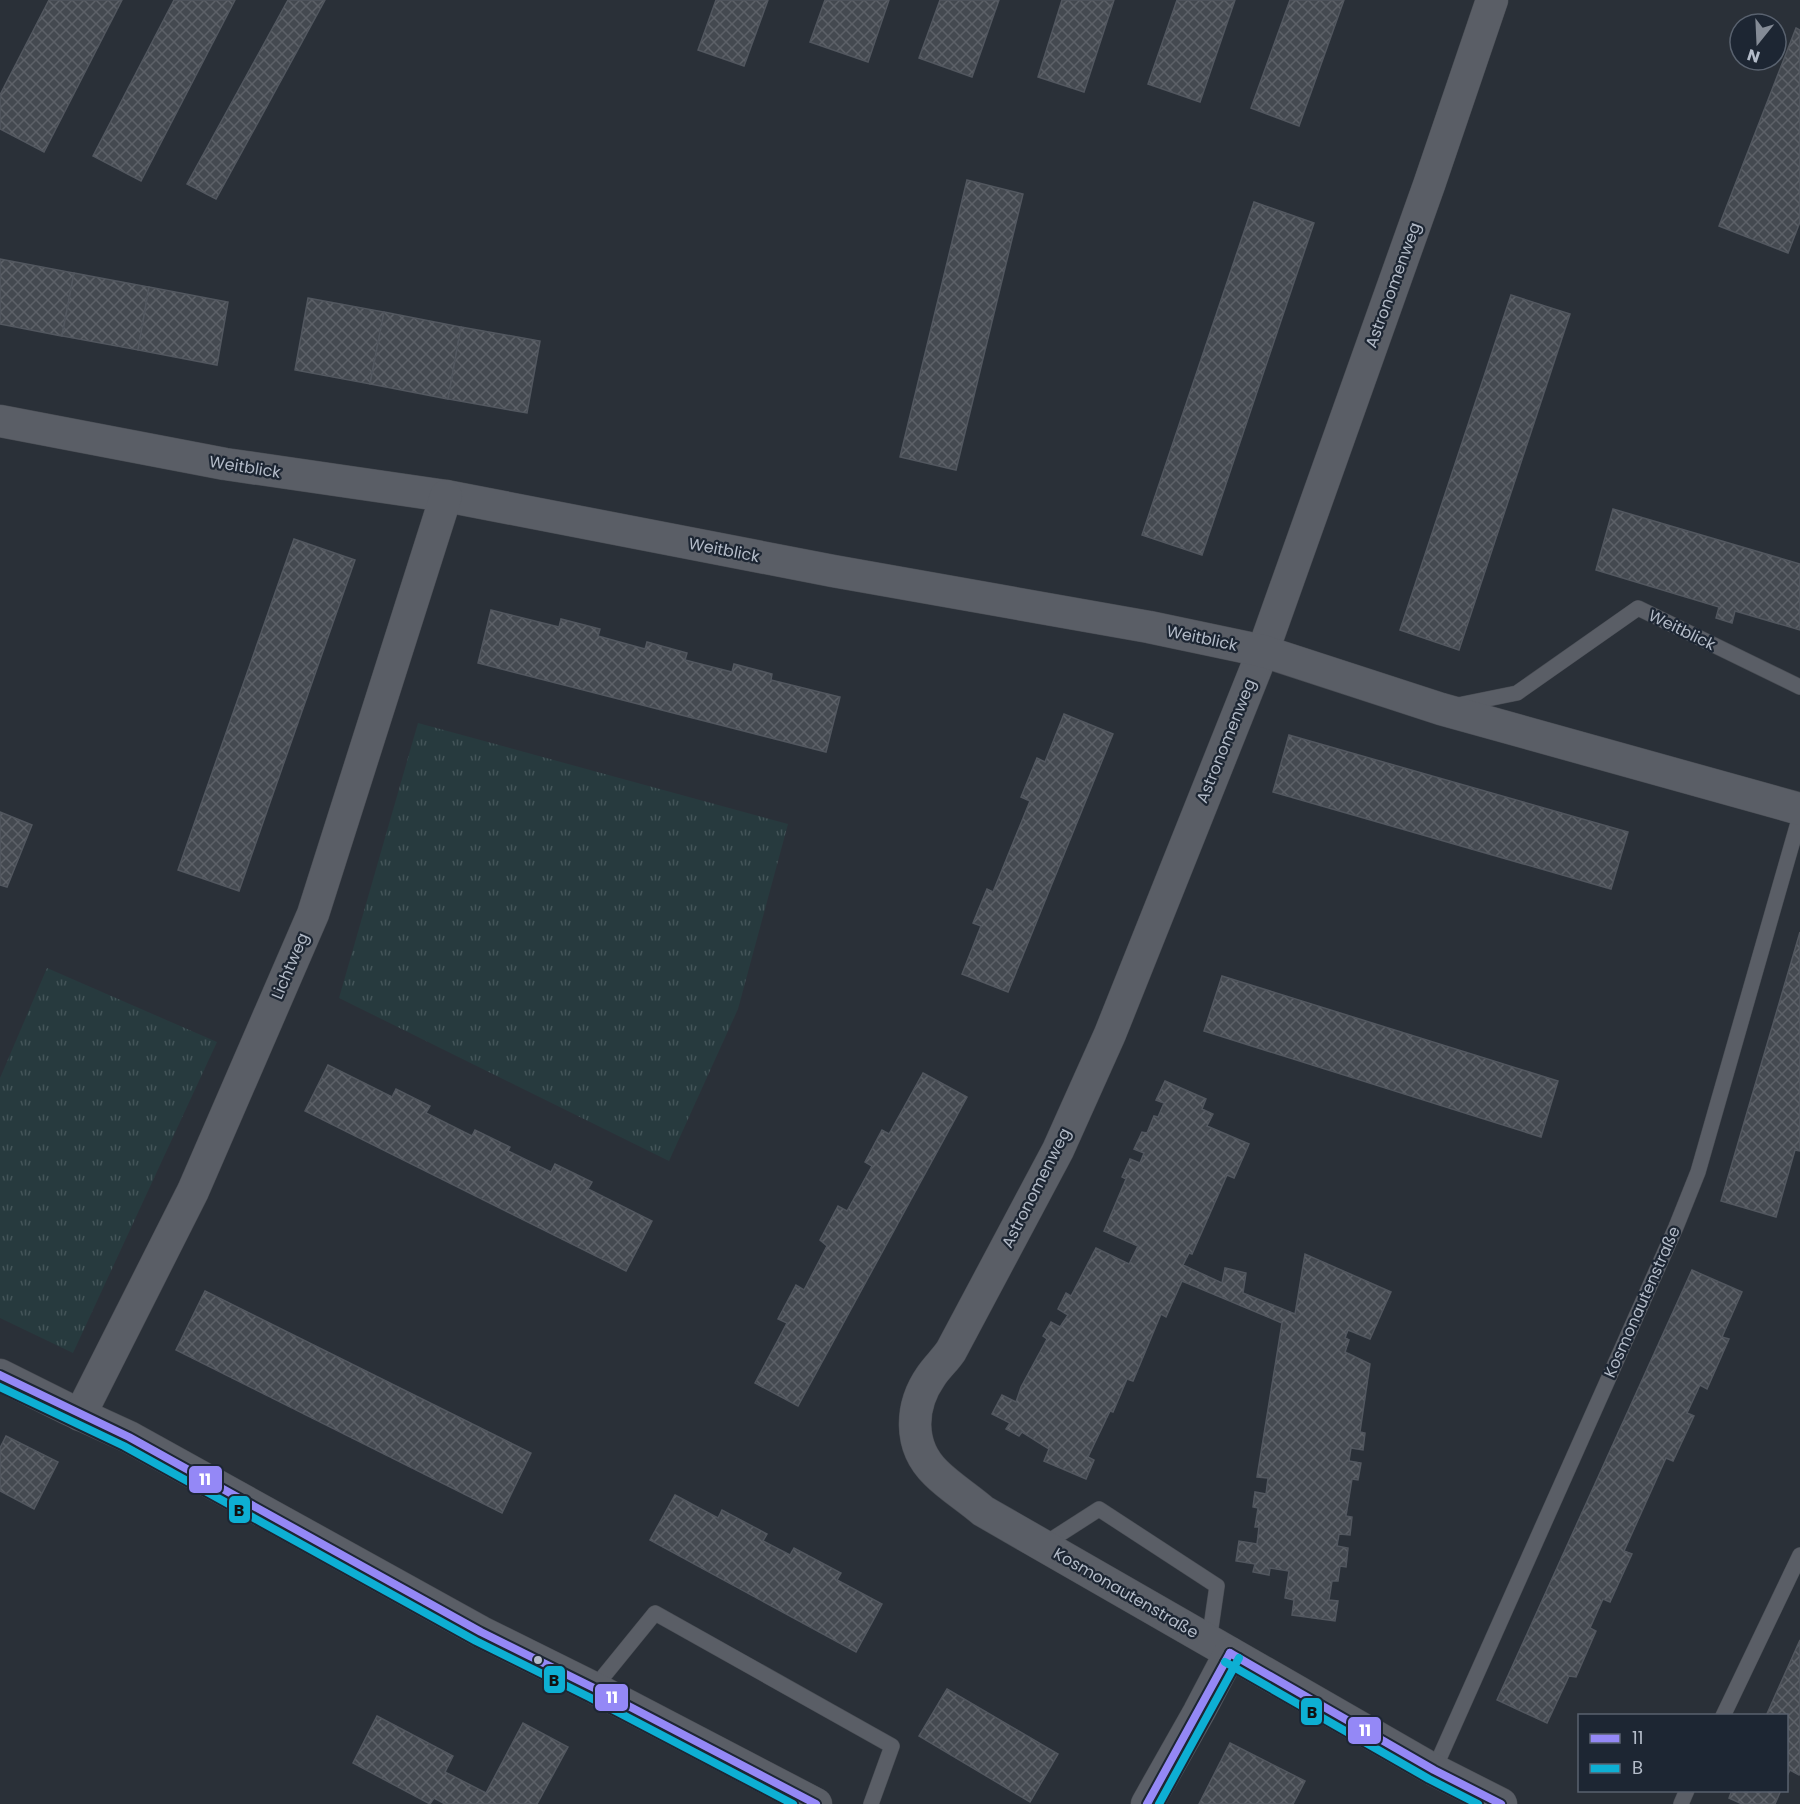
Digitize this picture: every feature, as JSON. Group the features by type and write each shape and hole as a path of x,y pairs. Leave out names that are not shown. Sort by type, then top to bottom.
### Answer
{"street":[{"name":"Astronomenweg","path":"923,1456 914,1428 916,1409 923,1392 930,1377 951,1351 1058,1150 1110,1034 1263,651 1492,0"},
{"name":"Weitblick","path":"0,421 225,464 446,496 833,571 1149,627 1263,651 1441,708 1800,809"},
{"name":"Lichtweg","path":"80,1415 193,1191 312,914 446,496"},
{"path":"0,1375 129,1437 481,1632 816,1804"},
{"name":"Kosmonautenstraße","path":"923,1456 936,1474 983,1511 1434,1770 1501,1804"},
{"path":"1147,1804 1199,1712 1220,1647"}],"lane":[{"name":"Weitblick","path":"1441,708 1516,693 1638,608 1800,687"},
{"name":"Kosmonautenstraße","path":"1434,1770 1676,1227 1698,1172 1800,816"},
{"name":"Kosmonautenstraße","path":"1043,1545 1099,1509 1218,1586 1220,1647"},
{"path":"1724,1714 1800,1555"},
{"path":"594,1688 655,1613 892,1746 871,1804"}],"green space":[{"path":"418,723 788,824 738,1009 669,1161 339,998"},
{"path":"47,968 217,1042 73,1353 0,1318 0,1078"}],"building":[{"path":"49,0 122,0 44,152 0,129 0,95"},
{"path":"174,0 235,0 141,181 93,156"},
{"path":"288,0 325,0 216,199 187,184"},
{"path":"716,0 768,0 744,66 698,50"},
{"path":"825,0 889,0 868,62 810,42"},
{"path":"940,0 999,0 972,77 919,58"},
{"path":"1062,0 1114,0 1084,92 1038,77"},
{"path":"1177,0 1235,0 1200,102 1148,84"},
{"path":"1290,0 1344,0 1299,126 1251,108"},
{"path":"1796,28 1800,30 1800,222 1788,253 1719,226 1779,72 1788,72 1788,49"},
{"path":"967,180 1023,194 956,470 900,457"},
{"path":"1254,202 1314,223 1202,555 1142,535"},
{"path":"0,259 74,273 62,336 0,324"},
{"path":"74,273 149,287 138,350 62,336"},
{"path":"149,287 228,302 217,365 138,350"},
{"path":"1511,295 1570,314 1459,650 1400,630"},
{"path":"308,298 384,312 370,384 295,370"},
{"path":"384,312 461,327 448,399 370,384"},
{"path":"461,327 540,341 527,413 448,399"},
{"path":"1613,509 1800,564 1800,630 1735,611 1732,623 1716,618 1719,607 1596,570"},
{"path":"294,539 355,560 239,891 178,870"},
{"path":"491,610 559,627 561,619 600,629 598,636 645,649 647,642 687,653 685,660 732,672 734,664 772,674 771,680 840,697 826,752 478,663"},
{"path":"1064,714 1113,734 1008,992 962,974 981,926 973,923 987,889 993,892 1030,801 1021,797 1037,758 1045,762"},
{"path":"1289,735 1628,832 1611,889 1273,792"},
{"path":"0,812 32,825 7,887 0,885"},
{"path":"1800,932 1800,1151 1795,1150 1776,1217 1721,1201"},
{"path":"1222,976 1558,1081 1541,1137 1204,1031"},
{"path":"328,1065 392,1097 396,1089 430,1106 426,1113 472,1136 475,1130 510,1147 508,1151 551,1172 555,1164 592,1182 588,1189 652,1221 626,1271 305,1111"},
{"path":"923,1073 967,1097 798,1406 755,1383 787,1323 778,1319 796,1285 804,1290 827,1246 820,1240 838,1206 847,1211 872,1166 865,1162 882,1130 889,1134"},
{"path":"1165,1081 1206,1099 1202,1109 1213,1114 1207,1126 1249,1144 1234,1178 1227,1175 1192,1254 1189,1253 1183,1265 1222,1283 1225,1268 1246,1273 1243,1293 1295,1314 1305,1254 1391,1292 1370,1339 1348,1330 1345,1338 1349,1340 1345,1352 1370,1364 1360,1432 1365,1433 1363,1450 1351,1448 1349,1461 1361,1463 1358,1480 1352,1479 1346,1516 1352,1517 1350,1535 1339,1534 1337,1546 1348,1548 1346,1567 1340,1566 1338,1581 1332,1581 1329,1600 1338,1601 1335,1621 1292,1615 1294,1600 1285,1598 1289,1571 1270,1568 1269,1575 1253,1572 1255,1564 1236,1561 1239,1541 1257,1544 1259,1527 1255,1527 1258,1508 1253,1507 1255,1492 1266,1494 1268,1478 1257,1477 1282,1323 1182,1281 1166,1317 1161,1314 1133,1381 1127,1379 1113,1412 1110,1411 1088,1457 1094,1460 1086,1479 1044,1461 1049,1449 1022,1432 1019,1436 1006,1429 1010,1423 992,1414 1002,1395 1016,1402 1021,1387 1047,1339 1043,1336 1051,1322 1060,1327 1068,1315 1058,1309 1066,1293 1071,1296 1096,1248 1129,1264 1138,1246 1104,1231 1126,1179 1122,1177 1130,1159 1140,1163 1144,1153 1134,1149 1142,1132 1147,1133 1154,1116 1158,1117 1164,1103 1156,1100"},
{"path":"1692,1270 1742,1292 1722,1337 1729,1339 1707,1389 1700,1385 1687,1413 1694,1416 1673,1461 1666,1458 1624,1551 1632,1554 1610,1602 1603,1599 1590,1628 1596,1631 1576,1677 1569,1676 1547,1723 1497,1700"},
{"path":"205,1291 531,1453 502,1513 176,1350"},
{"path":"6,1436 58,1462 34,1509 0,1491 0,1448"},
{"path":"675,1495 718,1518 722,1510 767,1534 763,1541 790,1555 794,1548 841,1573 837,1580 882,1604 856,1652 650,1540"},
{"path":"1800,1640 1799,1775 1790,1770 1788,1774 1788,1714 1767,1714"},
{"path":"947,1689 1058,1754 1030,1802 919,1736"},
{"path":"377,1716 453,1756 445,1772 486,1793 523,1723 568,1747 537,1804 445,1804 434,1798 430,1804 353,1763"},
{"path":"1230,1743 1305,1781 1293,1804 1199,1804"},
{"path":"1731,1792 1780,1792 1775,1804 1742,1804 1729,1798"}],"transit line":[{"name":"11","path":"0,1375 129,1437 481,1632 816,1804"},
{"name":"B","path":"0,1387 124,1446 476,1641 589,1697 793,1804"},
{"name":"11","path":"1230,1653 1434,1770 1501,1804"},
{"name":"11","path":"1147,1804 1230,1653"},
{"name":"B","path":"1159,1804 1239,1658"},
{"name":"B","path":"1225,1662 1429,1779 1478,1804"}]}
